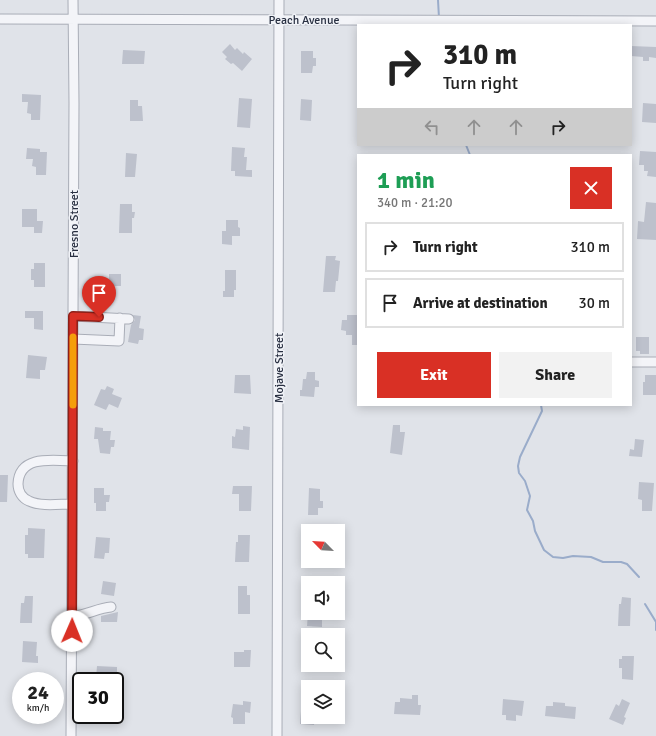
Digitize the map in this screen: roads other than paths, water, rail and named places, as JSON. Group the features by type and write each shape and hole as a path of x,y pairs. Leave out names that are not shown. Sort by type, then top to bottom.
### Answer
{"street":[{"name":"Fresno Street","path":"71,736 73,461 73,0"},
{"name":"Mojave Street","path":"277,736 279,0"},
{"name":"Peach Avenue","path":"0,19 656,21"},
{"path":"73,316 124,318 119,341 73,339"},
{"path":"632,362 656,362"},
{"path":"72,504 39,504 28,501 20,494 18,486 19,474 25,466 51,460 73,461"},
{"path":"72,616 82,616 101,608 111,607"}],"waterway":[{"path":"438,0 439,18"},
{"path":"466,146 470,154"},
{"path":"541,406 542,411 520,457 518,466 519,473 525,481 530,496 527,510 533,521 535,531 544,550 553,557 591,557 603,562 621,562 627,564 639,577"},
{"path":"645,604 656,622 656,630"}]}
